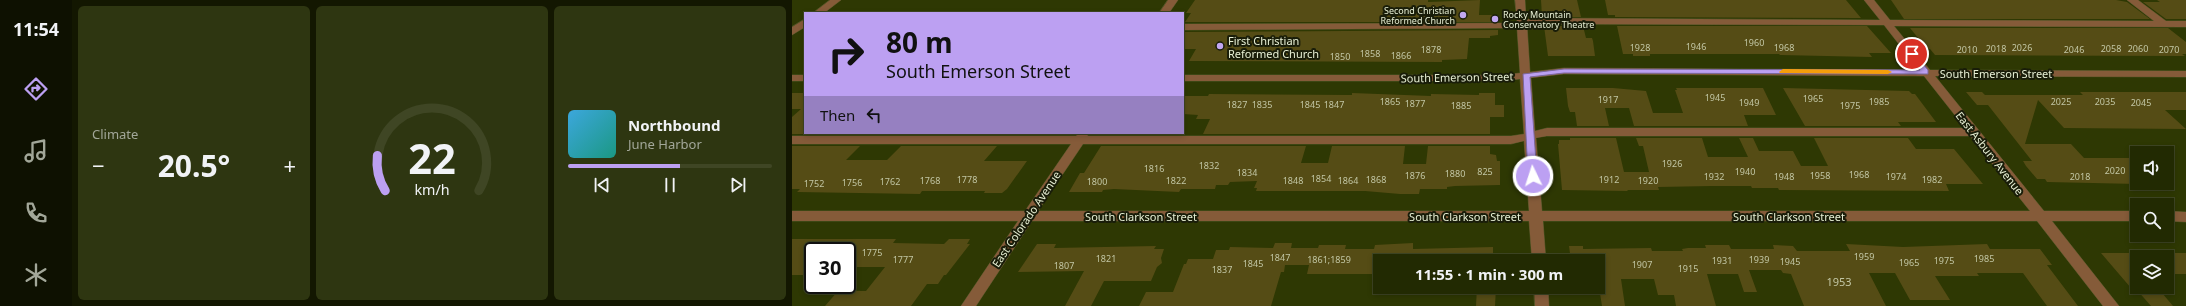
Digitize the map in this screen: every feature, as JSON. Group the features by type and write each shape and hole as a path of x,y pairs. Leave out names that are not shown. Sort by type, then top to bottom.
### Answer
{"street":[{"path":"819,12 836,0"},
{"path":"1165,12 1173,0"},
{"path":"1520,0 1539,254"},
{"name":"East Asbury Avenue","path":"1869,0 1972,132 2112,306"},
{"path":"2132,0 2164,24"},
{"path":"1184,27 1514,26 1532,21 2186,24"},
{"path":"792,32 801,25"},
{"name":"South Emerson Street","path":"1184,78 1503,78 1564,71 2186,74"},
{"path":"792,78 804,78"},
{"path":"792,140 1082,136 1511,140 1547,132 1972,132"},
{"name":"East Colorado Avenue","path":"968,306 1082,136"},
{"name":"South Clarkson Street","path":"792,216 2130,216"},
{"path":"2174,216 2186,216"},
{"path":"1541,294 1542,306"}],"building":[{"path":"1195,0 1428,0 1428,2 1480,0 1479,15 1498,15 1498,22 1185,22 1191,13 1186,13"},
{"path":"1541,0 1577,0 1581,17 1542,17"},
{"path":"1605,0 1846,0 1861,18 1615,17 1615,15 1608,15"},
{"path":"1891,0 2116,0 2127,2 2150,19 1904,19"},
{"path":"2157,0 2186,0 2186,19 2166,19 2143,2 2160,2"},
{"path":"1544,26 1583,26 1586,38 1592,38 1595,56 1548,56"},
{"path":"1617,26 1867,26 1891,53 1869,53 1872,57 1779,54 1650,54 1650,56 1633,56 1633,54 1623,54"},
{"path":"1910,28 2168,28 2186,42 2186,54 2182,54 2185,56 1935,55 1930,49 1927,49"},
{"path":"1498,30 1498,35 1490,36 1490,38 1469,38 1467,59 1442,60 1442,62 1189,61 1196,49 1184,49 1184,32"},
{"path":"1566,88 1613,88 1646,91 1653,113 1683,113 1675,90 1677,90 1676,88 1763,88 1776,115 1744,115 1748,126 1634,126 1629,108 1605,108 1609,126 1577,126 1575,112 1570,112 1568,106"},
{"path":"1783,88 1909,91 1912,94 1915,94 1936,122 1898,122 1901,126 1805,126"},
{"path":"1966,92 1982,92 1985,95 2083,95 2080,92 2186,92 2186,110 2165,110 2186,129 2064,128 2038,100 2025,144 2071,144 2084,158 2130,158 2130,184 2047,182 2045,179 2037,179 2026,166 2023,161 2032,161 1988,105 1977,105"},
{"path":"792,93 804,93 804,134 792,134 792,117 801,109 792,109"},
{"path":"1352,93 1431,96 1431,94 1479,95 1479,93 1495,93 1495,105 1504,105 1504,117 1490,117 1490,134 1203,134 1210,119 1196,119 1198,115 1184,114 1184,96 1208,96 1209,94 1352,95"},
{"path":"1570,138 1616,138 1624,172 1649,172 1643,146 1639,146 1636,138 1702,138 1708,157 1748,157 1739,138 1753,138 1759,151 1793,151 1801,166 1828,166 1814,138 1908,138 1916,149 1954,149 1983,184 1946,184 1949,191 1779,190 1778,188 1752,188 1751,186 1658,187 1659,190 1627,190 1628,191 1562,190 1558,144 1559,140 1570,140"},
{"path":"792,146 860,146 846,160 887,160 901,146 997,146 984,161 1027,161 1007,189 1002,193 984,193 985,191 922,191 920,194 797,192 800,189 792,189"},
{"path":"1101,146 1306,146 1301,163 1328,163 1332,146 1405,146 1403,164 1426,164 1428,146 1490,146 1490,154 1496,155 1497,161 1500,161 1500,185 1455,186 1447,187 1447,189 1420,189 1419,194 1400,194 1365,191 1256,191 1257,188 1254,188 1257,181 1230,182 1228,185 1216,185 1215,189 1181,189 1179,192 1114,189 1103,190 1102,192 1069,192 1080,173 1084,173"},
{"path":"792,239 896,239 893,243 944,244 949,239 970,239 967,244 970,244 946,275 944,275 938,284 927,284 911,306 825,306 835,294 856,294 856,291 866,291 885,267 856,267 856,242 804,242 804,275 792,275"},
{"path":"1275,243 1292,243 1291,248 1318,248 1319,245 1346,245 1345,249 1374,249 1375,245 1413,243 1413,249 1493,247 1493,254 1373,254 1373,274 1307,274 1309,265 1285,265 1284,272 1281,272 1271,306 1139,306 1146,292 1173,292 1184,264 1186,264 1188,259 1213,259 1216,250 1229,250 1230,247 1273,248"},
{"path":"1037,244 1056,244 1054,248 1156,246 1154,249 1164,249 1161,258 1162,263 1157,267 1151,281 1104,281 1091,306 1065,306 1084,271 1018,272"},
{"path":"1846,244 1903,247 1987,244 1990,249 2040,249 2052,265 2047,265 2078,306 2047,306 2023,273 1977,273 1979,276 1935,276 1950,300 1910,300 1895,273 1869,273 1886,306 1804,306 1791,274 1783,273 1781,270 1749,270 1757,292 1744,292 1738,274 1707,274 1716,306 1676,306 1674,295 1658,295 1654,279 1621,279 1625,306 1602,306 1600,294 1605,294 1605,254 1570,254 1569,246 1583,246 1583,249 1651,248 1652,251 1683,251 1682,249 1688,248 1706,248 1705,245 1729,245 1731,249 1774,249 1773,245 1793,246 1797,251 1850,251"},
{"path":"2101,253 2130,253 2130,287"},
{"path":"2174,253 2186,253 2186,274 2174,274"},
{"path":"1477,294 1496,294 1495,306 1476,306"},
{"path":"2140,294 2163,294 2173,306 2151,306"}],"slow traffic":[{"path":"1783,72 1888,72"}],"place":[{"name":"Second Christian Reformed Church","path":"1463,15"},
{"name":"Rocky Mountain Conservatory Theatre","path":"1495,19"},
{"name":"First Christian Reformed Church","path":"1220,46"}],"route":[{"path":"1533,176 1526,75 1564,71 1926,72 1912,54"}]}
